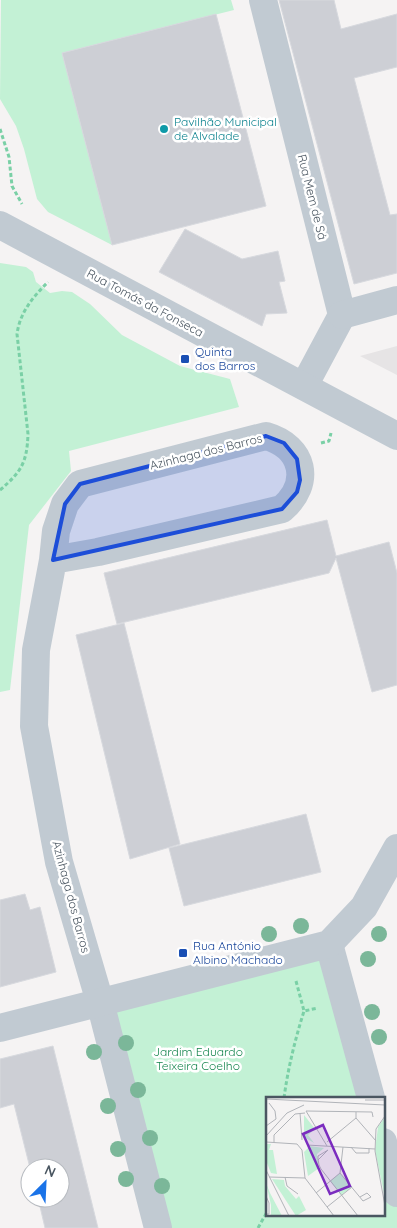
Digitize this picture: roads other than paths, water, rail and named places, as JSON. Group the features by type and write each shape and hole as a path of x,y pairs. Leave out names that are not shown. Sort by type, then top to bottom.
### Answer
{"street":[{"name":"Rua Mem de Sá","path":"263,0 342,315"},
{"name":"Rua Tomás da Fonseca","path":"0,225 397,436"},
{"path":"304,386 342,315 397,300"},
{"name":"Azinhaga dos Barros","path":"53,560 98,552 282,509 297,492 300,480 300,468 297,459 284,443 266,436 80,484 65,504 56,531 53,560 36,650 34,726 59,862 100,1002 158,1228"},
{"path":"0,1028 329,944 364,907 397,848"},
{"path":"329,944 371,1097"},
{"path":"384,1146 397,1193"}],"place":[{"name":"Pavilhão Municipal de Alvalade","path":"164,129"},
{"name":"Quinta dos Barros","path":"185,359"},
{"name":"Rua António Albino Machado","path":"183,953"}],"park label":[{"name":"Jardim Eduardo Teixeira Coelho","path":"198,1059"}]}
